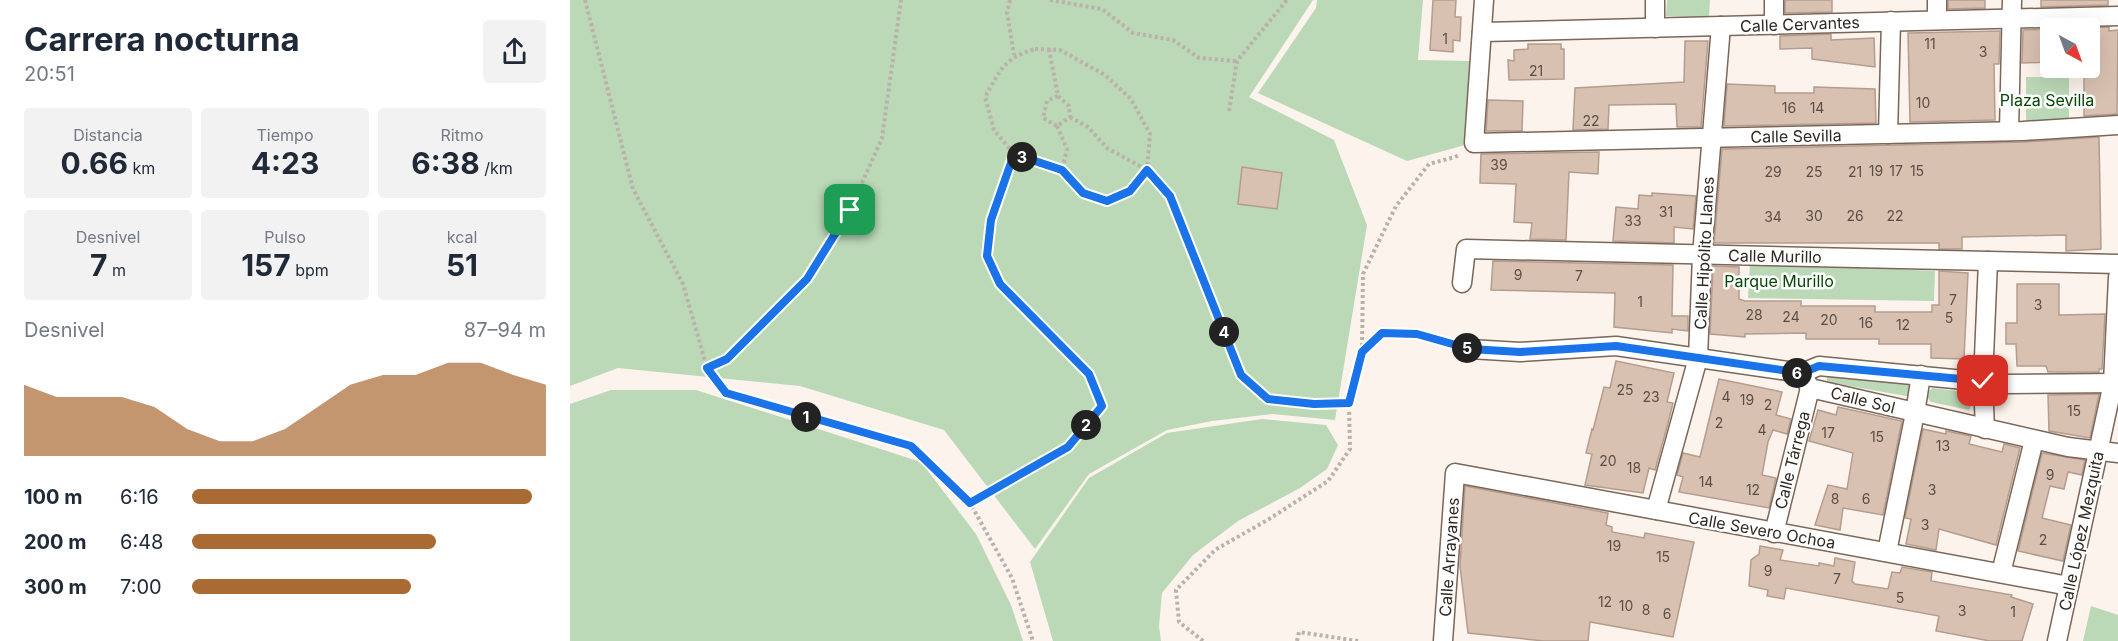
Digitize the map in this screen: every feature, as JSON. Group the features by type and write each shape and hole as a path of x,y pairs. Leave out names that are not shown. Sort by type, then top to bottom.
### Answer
{"street":[{"path":"1474,143 1484,0"},
{"path":"1654,28 1655,0"},
{"path":"1774,0 1774,25"},
{"path":"1936,0 1937,20"},
{"path":"2009,131 2011,9"},
{"name":"Calle Cervantes","path":"1482,32 1937,20 2011,9 2118,16"},
{"path":"1888,134 1891,21"},
{"name":"Calle Hipólito Llanes","path":"1656,510 1698,358 1702,255 1721,26"},
{"name":"Calle Sevilla","path":"1474,143 2009,131 2118,125"},
{"name":"Calle Murillo","path":"1462,283 1466,249 2118,264"},
{"path":"1985,429 1983,381 1988,261"},
{"name":"Calle López Mezquita","path":"2057,641 2116,383 2118,277"},
{"name":"Calle Sol","path":"1470,349 1520,352 1616,346 1698,358 1806,380 1915,413 1985,429 2034,440 2118,453"},
{"path":"1806,380 1819,366 2006,384 2116,383"},
{"path":"1887,552 1921,375"},
{"name":"Calle Tárrega","path":"1774,533 1806,380"},
{"path":"2001,573 2034,440"},
{"name":"Calle Severo Ochoa","path":"1455,473 2069,586"},
{"name":"Calle Arrayanes","path":"1443,641 1455,473"}],"path":[{"path":"585,0 633,189 683,284 707,368 726,393 911,446 970,503 1012,578 1033,641"},
{"path":"707,368 727,359 807,279 850,210 882,138 902,0"},
{"path":"1010,0 1007,12 1014,56"},
{"path":"1050,0 1102,9 1133,33 1173,40 1199,58 1237,61"},
{"path":"1229,111 1237,61 1287,0"},
{"path":"1035,49 1049,50 1060,50 1105,75 1131,99 1150,134 1147,170 1130,191 1107,201 1083,193 1062,170 1014,154 994,130 985,97 1000,70 1014,56 1035,49"},
{"path":"1049,50 1058,96 1069,106 1070,117"},
{"path":"1058,96 1047,101 1043,118 1057,126 1067,149 1062,170"},
{"path":"1070,117 1088,127 1107,148 1147,170 1170,196 1241,375 1268,399 1314,404 1349,403"},
{"path":"1057,126 1070,117"},
{"path":"1203,641 1179,622 1176,590 1215,550 1269,519 1328,480 1350,449 1349,403 1362,352 1363,274 1396,206 1429,164 1455,157 1474,143"},
{"path":"970,503 1068,447 1102,406 1089,374 1000,284 987,256 991,220 1014,154"},
{"path":"1362,352 1382,333 1417,334 1470,349"},
{"path":"1297,641 1299,632 1358,641"}],"green space":[{"path":"570,0 1313,0 1249,97 1334,140 1367,225 1335,420 1272,414 1212,421 1167,430 1089,474 1035,549 944,430 800,386 618,368 570,386"},
{"path":"1317,0 1423,0 1418,60 1470,61 1465,145 1407,161 1258,93 1316,8"},
{"path":"1667,0 1710,0 1709,17 1666,16"},
{"name":"Plaza Sevilla","path":"2026,77 2069,78 2069,123 2026,123"},
{"name":"Parque Murillo","path":"1750,262 1935,271 1934,301 1748,298"},
{"path":"1827,375 1909,384 1912,389 1911,394 1906,396 1827,382"},
{"path":"1933,388 1974,393 1975,399 1969,410 1931,402 1927,397 1928,391"},
{"path":"611,390 696,390 921,462 976,534 1011,605 1023,641 570,641 570,404"},
{"path":"1262,419 1326,425 1338,445 1327,469 1300,488 1238,521 1193,555 1162,593 1159,626 1161,641 1053,641 1030,562 1089,478 1167,433"},
{"path":"2091,606 2118,615 2118,641 2083,641"}],"building":[{"path":"1433,0 1456,0 1455,17 1461,17 1460,41 1453,40 1453,52 1430,50"},
{"path":"1785,0 1832,0 1832,12 1785,13"},
{"path":"1948,0 1985,0 1985,8 1948,9"},
{"path":"2041,0 2108,0 2108,5 2041,7"},
{"path":"2100,27 2109,27 2109,31 2118,30 2117,114 2084,116 2084,78 2100,78"},
{"path":"2040,29 2040,62 2022,63 2023,30"},
{"path":"2000,31 1999,64 1994,64 1995,120 1910,122 1908,33"},
{"path":"1831,34 1831,40 1874,38 1875,67 1812,59 1812,48 1780,49 1780,36"},
{"path":"1685,41 1708,41 1701,127 1677,127 1676,104 1609,105 1608,129 1573,130 1575,88 1684,82"},
{"path":"1528,44 1561,44 1561,49 1564,49 1564,79 1509,80 1508,60 1514,61 1514,50 1528,49"},
{"path":"1727,84 1775,86 1775,93 1814,93 1814,87 1875,89 1876,123 1724,126"},
{"path":"1488,100 1523,101 1522,131 1486,131"},
{"path":"2099,137 2101,249 2066,251 2066,235 1962,237 1962,249 1939,249 1939,243 1714,243 1722,149 2023,142"},
{"path":"1599,152 1598,174 1569,172 1566,240 1530,239 1532,223 1514,222 1516,184 1480,183 1481,154"},
{"path":"1242,167 1282,173 1277,209 1238,204"},
{"path":"1652,193 1696,196 1693,229 1674,227 1674,243 1613,241 1616,207 1638,209 1639,195 1652,196"},
{"path":"1493,261 1673,265 1672,316 1688,316 1688,331 1672,329 1672,333 1614,327 1615,293 1491,290"},
{"path":"1713,266 1739,267 1739,299 1745,301 1801,301 1801,306 1875,306 1875,312 1932,312 1932,305 1939,305 1939,271 1968,273 1964,359 1931,358 1931,344 1879,344 1879,339 1806,339 1806,333 1745,334 1745,337 1710,334"},
{"path":"2017,284 2059,284 2059,315 2105,314 2102,369 2099,369 2099,372 2048,372 2046,366 2017,366 2016,344 2006,344 2006,323 2017,323"},
{"path":"1616,361 1674,373 1667,402 1673,403 1667,427 1655,470 1649,468 1643,493 1585,485 1592,454 1586,453 1592,429 1604,387 1610,388"},
{"path":"1719,379 1782,392 1776,415 1791,419 1787,434 1773,430 1768,442 1762,475 1776,478 1769,508 1679,492 1683,477 1677,475 1683,453 1700,457"},
{"path":"2099,394 2090,438 2049,431 2048,395"},
{"path":"1838,407 1902,421 1883,515 1843,508 1840,530 1815,525 1828,485 1847,489 1853,453 1809,441 1818,410 1836,415"},
{"path":"1923,429 1971,436 1969,444 2002,452 2004,444 2020,448 1996,545 1939,529 1936,550 1906,544 1911,519 1905,518"},
{"path":"2042,453 2085,460 2082,475 2068,472 2064,489 2050,486 2042,518 2071,525 2063,561 2018,551"},
{"path":"1465,486 1608,513 1606,525 1612,527 1612,532 1644,538 1645,533 1694,542 1673,637 1590,622 1588,641 1544,641 1468,633 1460,566"},
{"path":"1760,546 1783,550 1780,560 1819,566 1819,563 1834,566 1835,558 1855,562 1852,581 1855,584 1888,589 1892,572 1900,573 1902,567 1932,572 1931,581 2012,595 2011,597 2033,604 2022,641 1990,641 1936,631 1939,616 1786,588 1784,599 1767,596 1768,590 1749,586 1751,560 1759,554"}],"route":[{"path":"850,210 807,279 727,359 707,368 726,393 911,446 970,503 1068,447 1102,406 1089,374 1000,284 987,256 991,220 1014,154 1062,170 1083,193 1107,201 1130,191 1147,170 1170,196 1241,375 1268,399 1314,404 1349,403 1362,352 1382,333 1417,334 1470,349 1520,352 1616,346 1802,373 1819,366 1983,381"}]}
